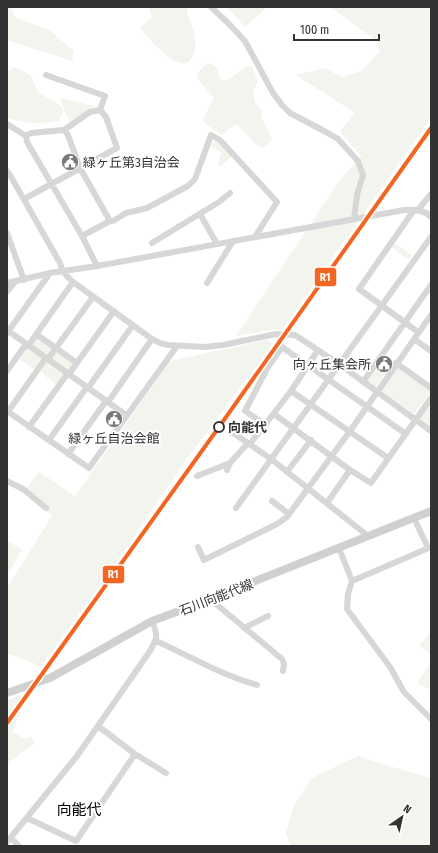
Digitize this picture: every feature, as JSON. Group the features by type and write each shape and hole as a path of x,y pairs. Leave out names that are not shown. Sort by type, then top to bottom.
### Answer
{"main road":[{"name":"石川向能代線","path":"7,693 50,678 152,621 431,511"}],"street":[{"path":"211,7 245,41 273,93 290,114 338,139 358,161 363,175 357,195 354,219"},
{"path":"46,75 105,96 100,110"},
{"path":"26,136 31,133 64,130 90,112 100,110"},
{"path":"24,199 117,148 106,117 100,110"},
{"path":"7,124 26,136 27,142 82,236 97,266"},
{"path":"64,130 68,136 80,168 110,221"},
{"path":"82,236 126,213 147,208 188,186 195,179 211,135 220,140 277,202 255,237"},
{"path":"7,171 60,263 63,272 73,282 160,343 177,346 205,347 284,334 295,335 339,364 431,432"},
{"path":"152,243 230,194"},
{"path":"418,332 359,289 416,210 431,194"},
{"path":"7,283 50,273 97,266 354,219 416,210 426,213 431,217"},
{"path":"200,214 217,244"},
{"path":"8,236 24,280"},
{"path":"236,508 431,237"},
{"path":"207,283 233,241"},
{"path":"50,273 8,331 126,415"},
{"path":"7,292 14,282"},
{"path":"7,371 36,334 73,282"},
{"path":"363,382 431,285"},
{"path":"94,297 7,412 89,468 177,346"},
{"path":"29,427 114,311"},
{"path":"198,547 204,560 277,524 289,514 350,431 376,391 431,315"},
{"path":"49,440 133,325"},
{"path":"36,334 77,363"},
{"path":"68,454 152,338"},
{"path":"414,339 431,351"},
{"path":"266,425 245,412 273,360 282,348 406,434"},
{"path":"227,470 230,463 266,425 318,350"},
{"path":"396,364 431,388"},
{"path":"291,391 311,403 388,458"},
{"path":"274,414 332,455 350,470 371,483 431,398"},
{"path":"232,432 308,488 368,536"},
{"path":"287,472 311,440"},
{"path":"197,476 230,463"},
{"path":"327,503 350,470"},
{"path":"7,481 23,488 46,508"},
{"path":"272,502 289,514"},
{"path":"352,581 430,548 414,518"},
{"path":"339,548 352,581 348,594 347,609 390,667 404,692 431,719"},
{"path":"210,599 282,659 284,664 283,671"},
{"path":"244,628 268,616"},
{"path":"19,846 9,840 77,756 135,674 156,641 157,634 152,621"},
{"path":"156,641 208,667 257,685"},
{"path":"98,726 135,754 166,772"},
{"path":"27,818 76,841 135,754"}],"shaded area":[{"path":"7,7 10,7 16,18 49,30 74,51 72,61 7,40"},
{"path":"149,7 187,7 195,37 195,43 192,57 186,63 180,63 173,60 165,54 140,28 152,17"},
{"path":"227,7 265,7 264,10 245,27"},
{"path":"330,7 431,7 431,118 283,328 236,336 340,180 361,156 340,132 355,113 296,75 325,68 342,77 362,71 380,51 376,40"},
{"path":"207,63 214,66 217,70 219,78 225,81 248,66 252,67 257,78 257,83 253,91 255,102 262,111 261,117 272,139 267,146 264,148 257,145 236,124 222,135 203,121 214,98 197,77 197,74"},
{"path":"15,67 30,75 39,93 57,103 64,110 59,121 33,123 7,118 7,72"},
{"path":"60,98 94,106 70,124"},
{"path":"216,141 221,144 232,156 220,167 218,165 221,152 210,147 210,145"},
{"path":"394,243 412,255 409,260 391,247"},
{"path":"35,336 54,349 48,357 30,345"},
{"path":"267,340 273,344 188,457 110,572 41,666 7,653 7,588 52,516 26,488 39,472 75,496 170,361"},
{"path":"25,347 44,360 36,371 18,358"},
{"path":"57,351 74,363 68,372 51,360"},
{"path":"47,362 65,374 57,385 40,372"},
{"path":"396,367 431,391 414,414 380,390"},
{"path":"377,368 385,373 376,387 368,381"},
{"path":"431,401 431,428 418,419"},
{"path":"7,540 22,550 7,575"},
{"path":"431,632 431,654 419,646"},
{"path":"431,662 431,690 417,683"},
{"path":"25,694 7,718 7,700"},
{"path":"20,711 13,732 24,739 31,737 35,743 7,766 7,729"},
{"path":"358,756 431,778 431,846 290,846 286,833 294,805 312,778"}],"transit line":[{"name":"R1","path":"7,723 431,128"}],"place":[{"name":"緑ヶ丘第3自治会","path":"70,162"},
{"name":"向ヶ丘集会所","path":"384,364"},
{"name":"緑ヶ丘自治会館","path":"114,419"},
{"name":"向能代","path":"219,427"}],"district":[{"name":"向能代","path":"79,810"}]}
